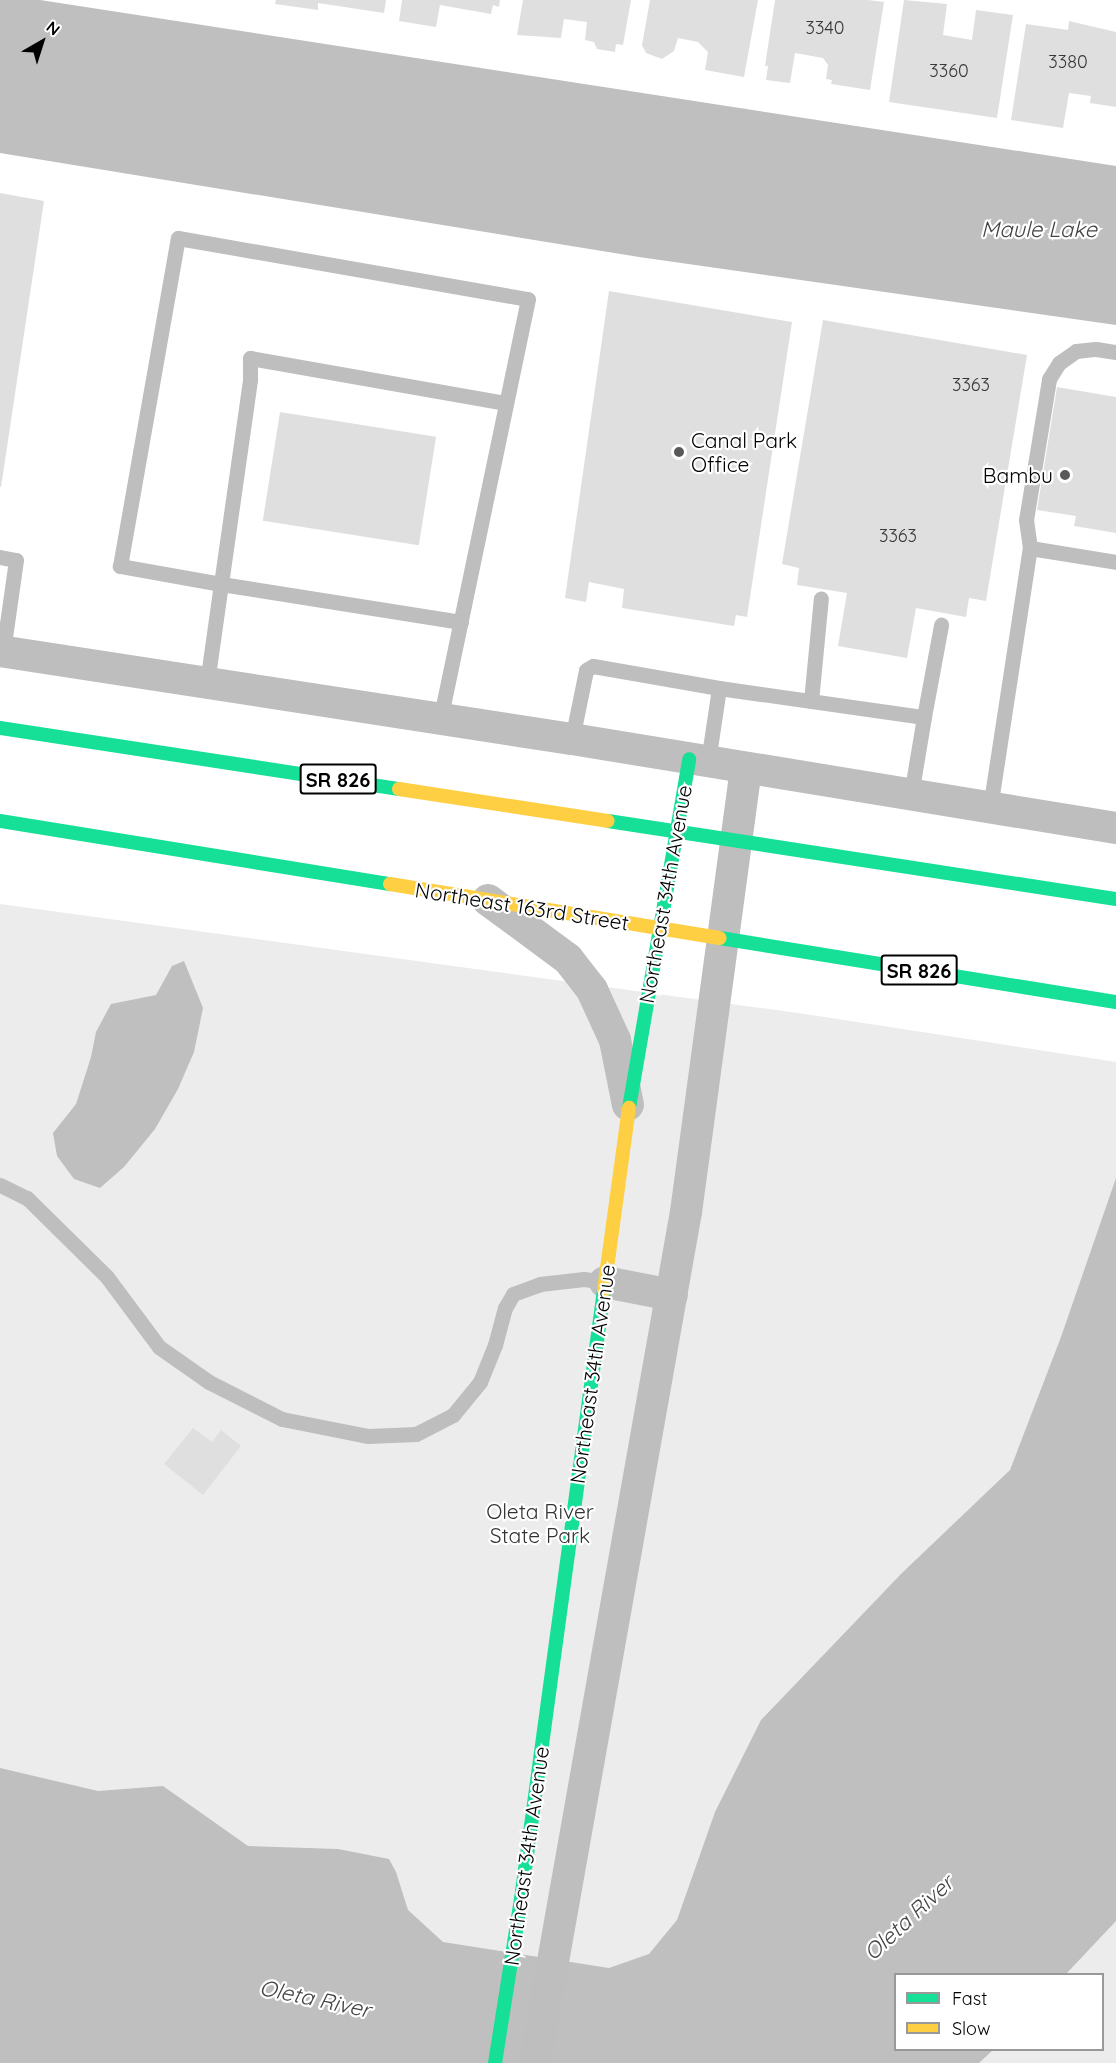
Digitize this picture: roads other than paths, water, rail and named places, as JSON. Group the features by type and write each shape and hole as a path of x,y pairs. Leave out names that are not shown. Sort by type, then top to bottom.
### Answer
{"main road":[{"name":"SR 826","path":"0,728 1116,899"},
{"name":"Northeast 34th Avenue","path":"495,2063 521,1899 628,1106 677,830 699,760"},
{"name":"Northeast 163rd Street","path":"0,821 1116,1002"}],"street":[{"path":"1,651 572,739 1116,828"},
{"name":"Northeast 34th Avenue","path":"535,2063 686,1212 746,768"},
{"path":"488,900 568,959 592,990 615,1040 628,1106"},
{"path":"605,1282 672,1295"}],"lane":[{"path":"440,719 461,622 528,299 178,238 120,566 461,622"},
{"path":"990,808 1030,548 1026,520 1049,379 1059,363 1076,351 1096,349 1116,352"},
{"path":"207,683 250,379 250,358 506,403"},
{"path":"1030,548 1116,562"},
{"path":"0,557 16,560 1,651"},
{"path":"810,701 821,598"},
{"path":"911,795 941,625"},
{"path":"572,739 586,670 593,666 719,688 924,717"},
{"path":"699,760 719,688"},
{"path":"0,1185 27,1198 107,1277 159,1347 209,1382 282,1419 368,1436 416,1434 453,1416 480,1382 495,1345 505,1308 513,1294 540,1284 584,1279 605,1282"}],"water":[{"name":"Maule Lake","path":"0,0 40,0 1116,166 1116,325 639,257 0,153"},
{"path":"184,961 203,1008 194,1052 178,1089 155,1129 124,1167 100,1188 74,1179 57,1156 53,1133 76,1104 91,1057 96,1032 111,1004 156,995 172,966"},
{"name":"Oleta River","path":"1116,1178 1116,1921 1067,1973 894,1973 894,2051 992,2051 979,2063 0,2063 0,1768 98,1791 163,1786 248,1846 338,1849 389,1859 396,1872 408,1910 443,1942 609,1968 649,1954 677,1920 715,1812 761,1720 902,1573 1010,1470 1061,1337"}],"place":[{"name":"Canal Park Office","path":"679,452"},
{"name":"Bambu","path":"1065,475"}],"park label":[{"name":"Oleta River State Park","path":"540,1523"}]}
